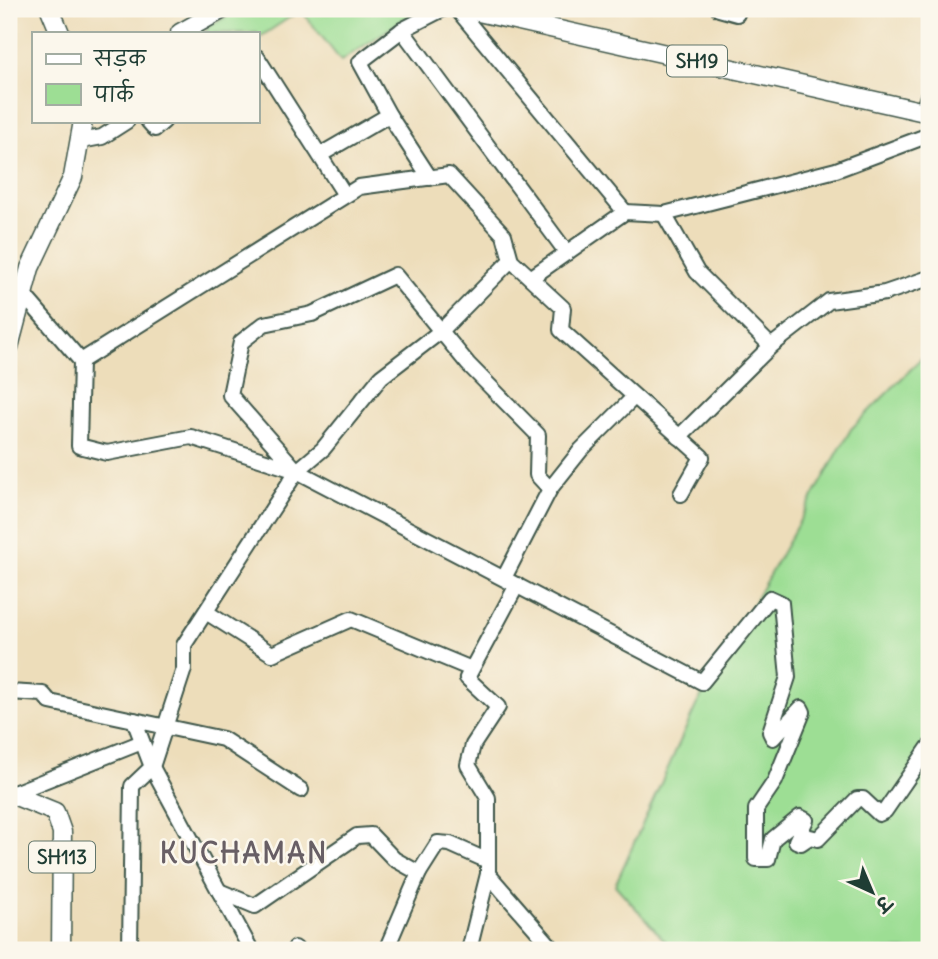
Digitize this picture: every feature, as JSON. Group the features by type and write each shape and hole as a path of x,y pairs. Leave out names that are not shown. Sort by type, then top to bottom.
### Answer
{"main road":[{"path":"50,9 60,32"},
{"name":"SH19","path":"465,9 926,112"},
{"path":"183,32 211,11"},
{"path":"9,347 30,268 73,177 83,122"},
{"name":"SH113","path":"10,793 55,812 62,832 61,950"}],"street":[{"path":"430,178 389,115 360,62 402,30 443,9"},
{"path":"457,9 625,212"},
{"path":"719,9 737,14"},
{"path":"402,30 567,253"},
{"path":"259,60 345,195"},
{"path":"926,112 929,92"},
{"path":"320,155 389,115"},
{"path":"81,141 102,137 125,122"},
{"path":"149,122 155,129 163,122"},
{"path":"533,277 625,212 664,214 836,170 929,135"},
{"path":"81,361 359,187 449,175 504,235 511,260 533,277 563,308 561,330 702,457 681,494"},
{"path":"664,214 697,272 771,346"},
{"path":"130,950 132,786 152,767 184,669 184,645 298,471 323,449 380,377 441,331 511,260"},
{"path":"298,471 230,395 241,342 264,324 313,314 395,275 468,364 538,435 537,475 550,489"},
{"path":"679,437 771,346 829,301 885,293 929,278"},
{"path":"23,294 81,361 79,446 107,453 191,437 298,471 702,682 770,598 781,603 788,677 770,733 774,738 801,708 803,712 775,781 756,809 756,859 768,859 773,839 800,817 806,820 796,841 801,843 810,836 818,839 857,799 863,799 879,814 885,811 929,747"},
{"path":"469,950 488,867 488,798 468,765 473,745 498,706 467,678 470,668 550,489 582,450 635,397"},
{"path":"206,612 272,654 351,619 470,668"},
{"path":"9,692 43,694 50,702 223,739 301,790"},
{"path":"134,720 152,767 251,950"},
{"path":"10,793 142,742"},
{"path":"219,891 255,906 357,836 371,835 394,859 419,873"},
{"path":"386,950 419,873 433,848 443,842 488,867 554,950"}],"green space":[{"path":"240,9 419,9 341,61 301,10 259,38 259,32 206,32 209,26"},
{"path":"929,351 929,950 673,950 615,885 696,706 851,429"}],"district":[{"name":"KUCHAMAN","path":"244,853"}]}
